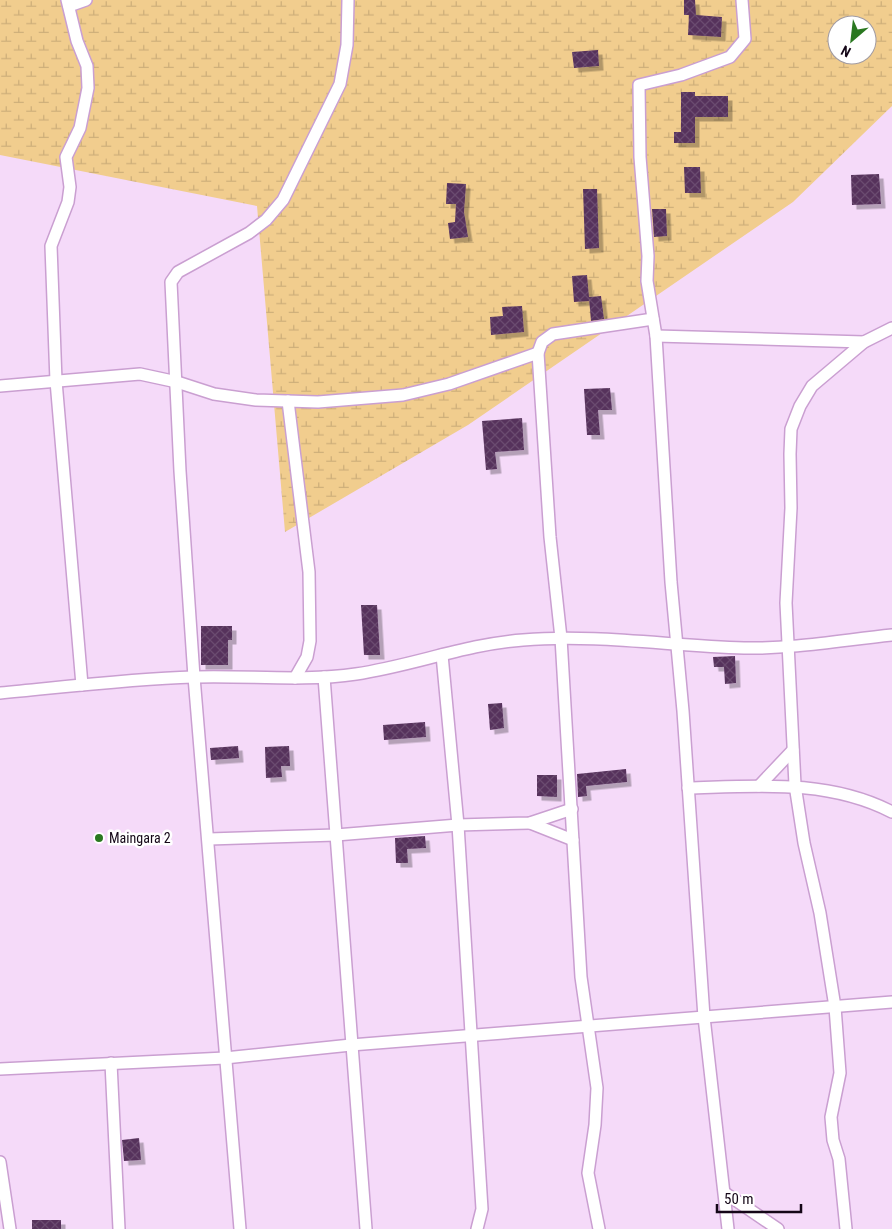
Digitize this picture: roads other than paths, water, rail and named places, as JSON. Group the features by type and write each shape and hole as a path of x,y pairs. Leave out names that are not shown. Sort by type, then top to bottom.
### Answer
{"street":[{"path":"82,685 56,381 51,246 68,202 70,188 66,157 80,128 88,88 87,66 77,41 68,3 86,0"},
{"path":"240,1229 209,838 194,677 180,471 173,277 249,233 266,220 283,200 340,84 347,45 348,0"},
{"path":"728,1229 704,1017 656,336 647,281 648,256 643,213 639,85 681,75 730,57 745,39 742,0"},
{"path":"599,1229 588,1173 595,1126 596,1088 581,977 561,638 550,536 538,353 542,342 552,334 653,319"},
{"path":"846,1229 839,1159 833,1140 831,1117 840,1072 834,1007 820,913 804,843 795,785 786,603 791,508 791,429 800,406 812,386 864,342 892,328"},
{"path":"656,336 864,342"},
{"path":"0,386 140,374 177,382 214,394 256,400 318,402 403,394 449,384 538,353"},
{"path":"288,401 309,572 310,641 307,657 295,678"},
{"path":"0,693 194,677 295,678 355,674 522,640 561,638 641,640 677,645 747,648 788,646 892,635"},
{"path":"442,655 458,825 482,1209 477,1229"},
{"path":"324,677 366,1229"},
{"path":"759,786 793,750"},
{"path":"688,788 795,785 840,792 892,812"},
{"path":"209,838 336,835 458,825 530,823 572,809"},
{"path":"530,823 573,840"},
{"path":"0,1068 225,1058 351,1044 892,1002"},
{"path":"111,1063 119,1229"},
{"path":"0,1162 10,1229"},
{"path":"725,1193 778,1229"}],"place":[{"name":"Maingara 2","path":"99,838"}]}
